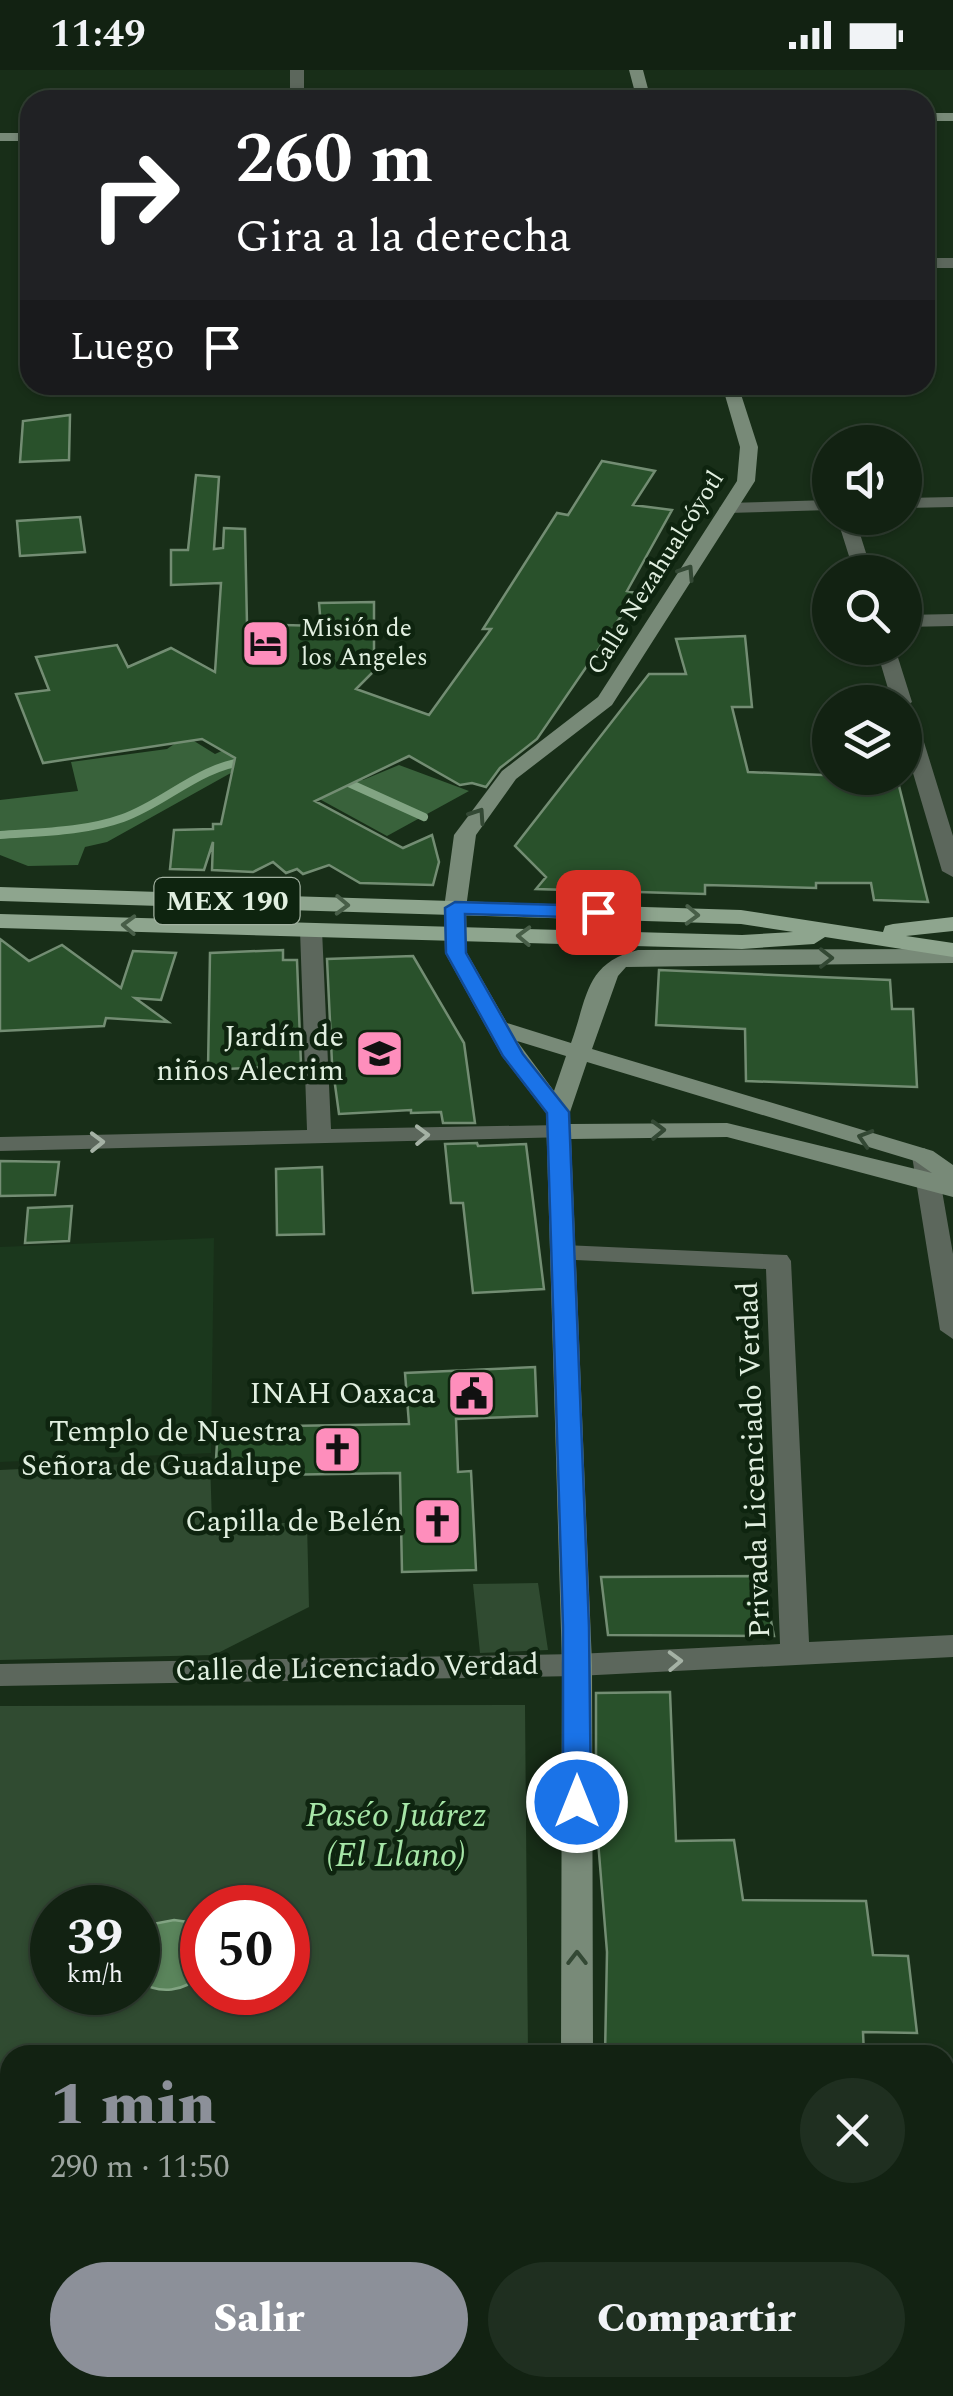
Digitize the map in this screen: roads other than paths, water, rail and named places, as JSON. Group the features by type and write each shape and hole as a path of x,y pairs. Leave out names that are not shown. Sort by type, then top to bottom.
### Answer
{"main road":[{"name":"Calle Nezahualcóyotl","path":"559,1122 514,1056 456,953 455,908 465,835 508,775 604,701 746,481 749,447 733,395"},
{"name":"MEX 190","path":"0,894 741,916 866,934 953,953"},
{"name":"MEX 190","path":"0,921 742,942 953,924"},
{"path":"577,2045 577,1664 559,1122 580,1052 607,974 618,962 638,957 953,953"},
{"path":"498,1028 953,1176"},
{"path":"559,1122 727,1130 925,1167 953,1189"}],"street":[{"path":"922,503 953,502"},
{"path":"728,508 812,506"},
{"path":"922,621 953,620"},
{"path":"922,768 953,871"},
{"path":"311,930 319,1137"},
{"path":"0,1144 319,1137 559,1122"},
{"path":"925,1167 953,1330"},
{"name":"Privada Licenciado Verdad","path":"564,1253 778,1261 795,1656"},
{"name":"Calle de Licenciado Verdad","path":"0,1675 577,1664 953,1646"}],"waterway":[{"path":"0,835 108,823 139,811 214,770 248,761"},
{"path":"340,779 424,817"}],"place":[{"name":"Misión de los Angeles","path":"266,643"},
{"name":"Jardín de niños Alecrim","path":"379,1054"},
{"name":"INAH Oaxaca","path":"471,1394"},
{"name":"Templo de Nuestra Señora de Guadalupe","path":"337,1449"},
{"name":"Capilla de Belén","path":"437,1522"}],"park label":[{"name":"Paséo Juárez (El Llano)","path":"396,1835"}]}
